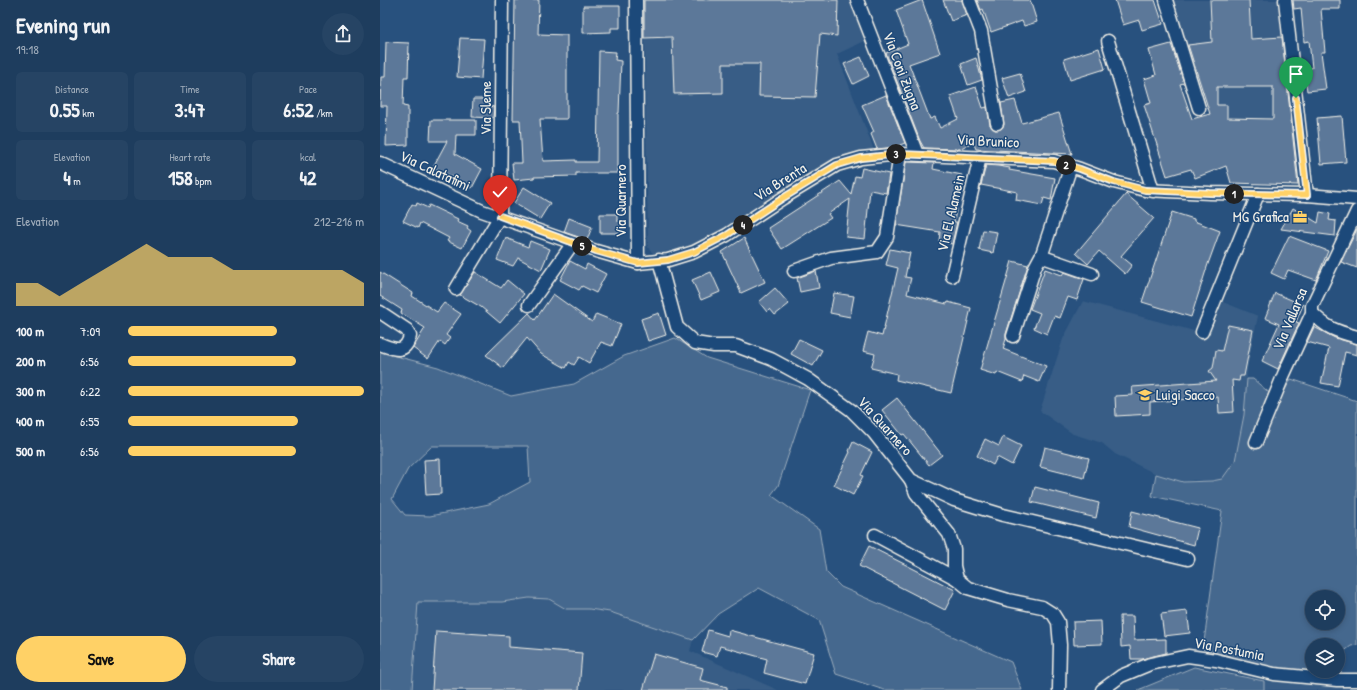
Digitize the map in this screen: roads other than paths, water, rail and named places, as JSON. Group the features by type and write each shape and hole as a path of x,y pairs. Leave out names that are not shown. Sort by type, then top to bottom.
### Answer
{"street":[{"name":"Via Sleme","path":"500,216 502,0"},
{"name":"Via Quarnero","path":"636,0 638,263"},
{"name":"Via Coni Zugna","path":"857,0 917,154"},
{"path":"969,0 981,32 997,123"},
{"path":"1166,0 1199,108"},
{"path":"1285,0 1307,195"},
{"path":"1108,41 1153,191"},
{"path":"794,271 830,258 877,252 887,237 900,154"},
{"name":"Via Brunico","path":"900,154 1054,161 1114,182 1153,191 1307,195 1357,199"},
{"name":"Via Brenta","path":"659,260 668,260 694,252 727,235 837,165 861,158 900,154"},
{"name":"Via El Alamein","path":"952,276 980,157"},
{"name":"Via Calatafimi","path":"380,163 482,211 500,216 573,243 638,263"},
{"path":"1013,336 1035,267 1042,254 1071,166"},
{"path":"1202,332 1258,194"},
{"name":"Via Vallarsa","path":"1256,442 1284,374 1312,313 1312,306 1357,211"},
{"path":"456,289 500,216"},
{"path":"529,305 573,243"},
{"path":"1042,254 1046,258 1092,274"},
{"path":"638,263 659,260"},
{"name":"Via Quarnero","path":"659,260 677,327 695,343 714,346 736,346 771,359 808,379 852,410 874,433 911,480 916,493 949,534 954,549 954,566 957,579"},
{"path":"380,312 407,330 410,336 408,343 404,348 397,349 380,344"},
{"path":"1312,313 1324,325 1339,332 1357,337"},
{"name":"Via Quarnero","path":"911,480 954,500 1003,515 1188,559"},
{"path":"875,535 957,579 968,588 1008,600 1042,606 1053,614 1058,622 1060,645 1059,690"},
{"name":"Via Postumia","path":"1102,690 1121,676 1150,664 1188,656 1216,660 1274,674 1337,685 1357,680"}],"place":[{"name":"MG Grafica","path":"1300,217"},
{"name":"Luigi Sacco","path":"1145,395"}]}
